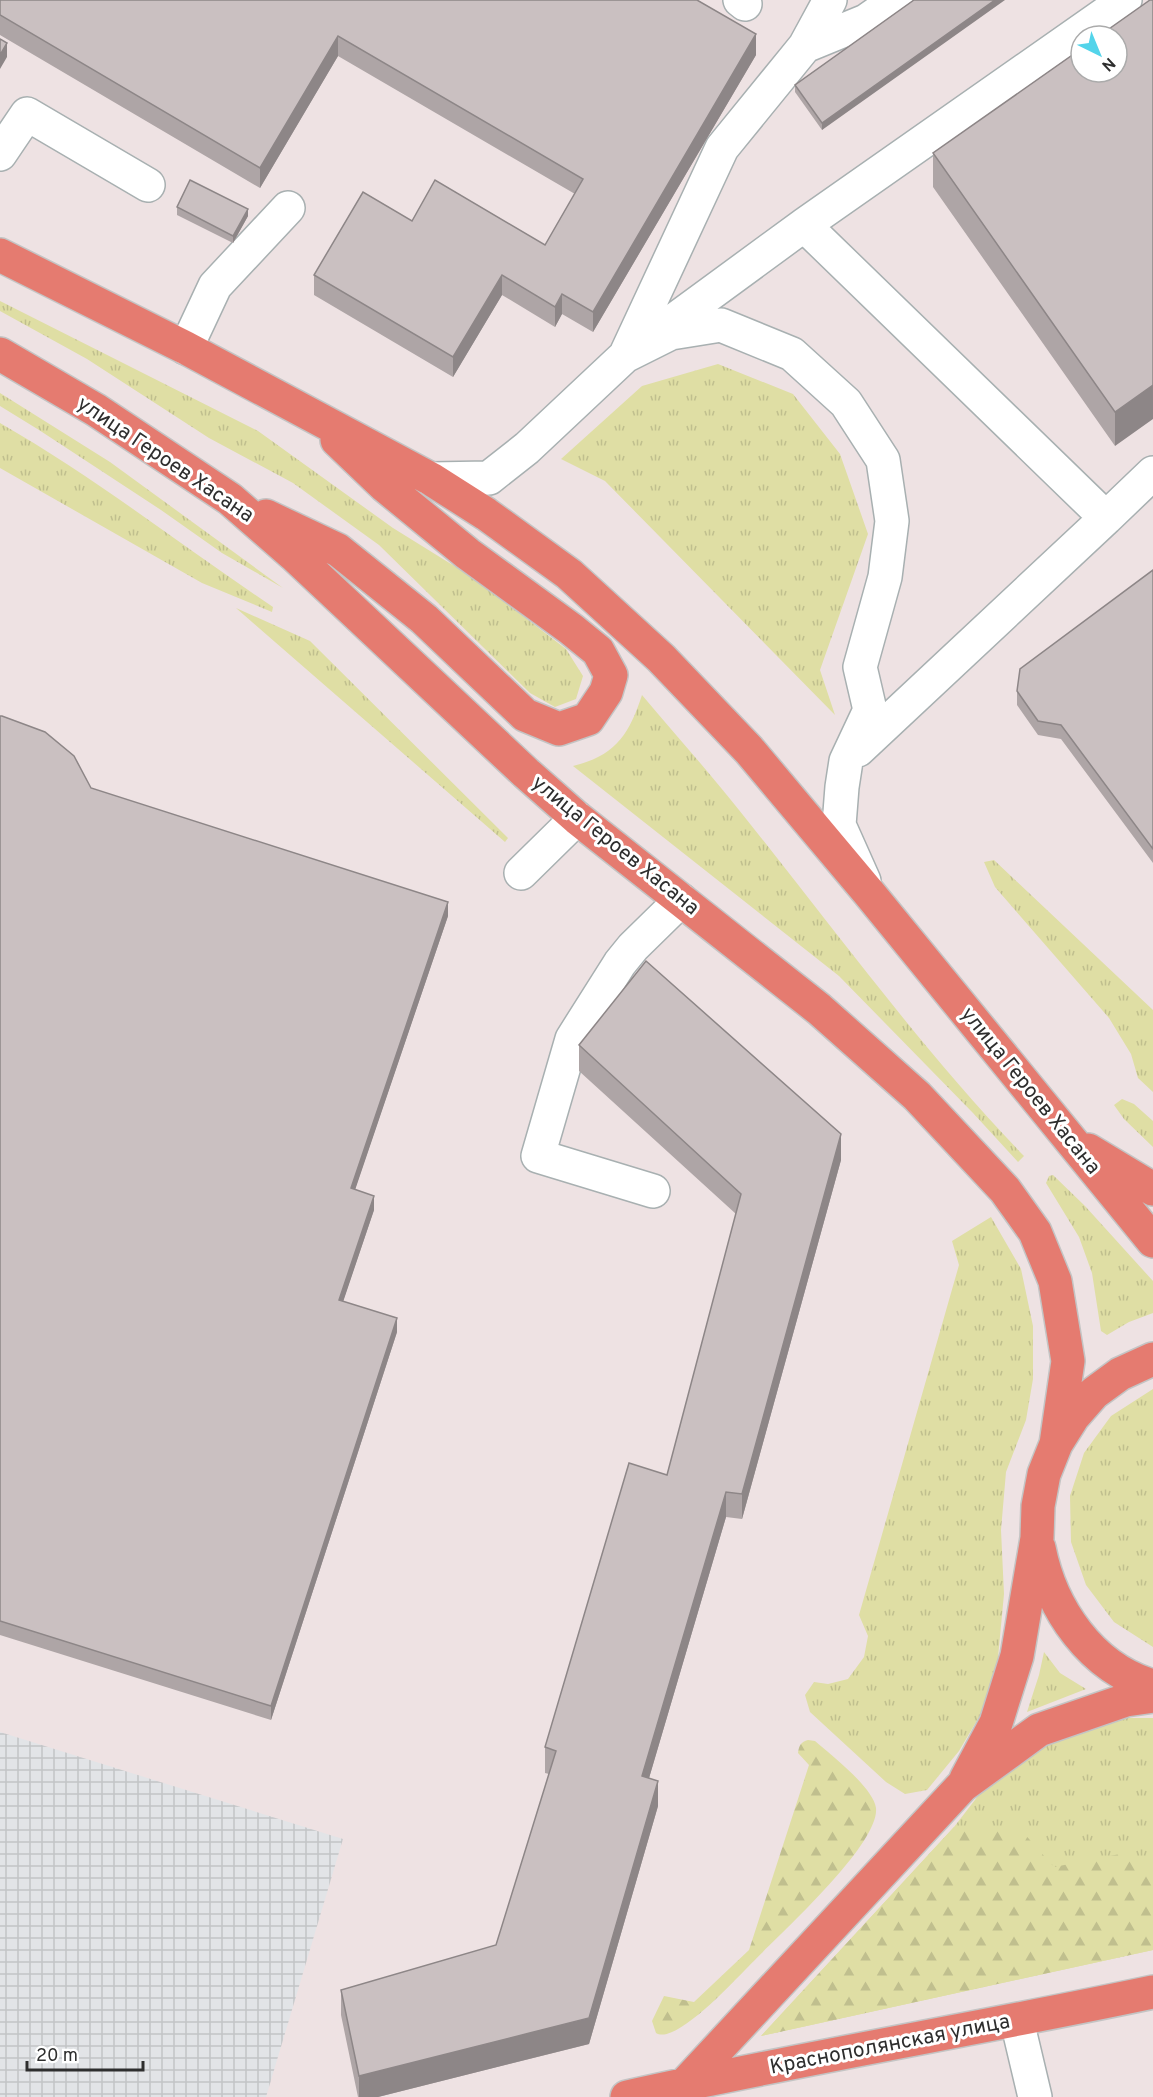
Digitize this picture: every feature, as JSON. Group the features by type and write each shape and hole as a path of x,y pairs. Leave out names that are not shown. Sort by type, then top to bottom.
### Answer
{"main road":[{"name":"улица Героев Хасана","path":"0,255 306,410 431,479 486,514 569,574 661,657 749,750 869,893 1153,1241"},
{"name":"улица Героев Хасана","path":"0,354 96,410 230,499 303,562 526,773 577,818 819,1009 917,1095 1005,1190 1035,1232 1055,1281 1068,1361 1056,1444"},
{"path":"230,499 338,550 423,619 525,715 559,729 588,719 606,692 612,675 598,651 571,628 468,554 385,486 306,410"},
{"path":"1067,1138 1153,1189"},
{"path":"962,1786 996,1723 1017,1656 1037,1538 1038,1506 1044,1474 1056,1444 1072,1417 1094,1393 1120,1374 1153,1359"},
{"path":"1037,1538 1043,1569 1055,1600 1071,1627 1093,1651 1119,1670 1153,1686"},
{"path":"685,2084 962,1786 1039,1730 1126,1700 1153,1696"},
{"name":"Краснополянская улица","path":"627,2097 1017,2021 1153,1992"}],"street":[{"path":"625,356 722,148 805,46 830,0"},
{"path":"805,46 866,21 896,0"},
{"path":"431,479 489,478 535,440 625,356 804,225 1125,0"},
{"path":"0,154 27,114 148,185"},
{"path":"186,348 215,286 288,208"},
{"path":"804,225 1106,518"},
{"path":"625,356 671,333 721,326 792,354 846,403 883,460 892,521 885,577 860,667 870,710 846,761 839,825 869,893"},
{"path":"846,761 1153,474"},
{"path":"521,873 577,818"},
{"path":"653,1191 538,1156 572,1039 620,963 681,900"},
{"path":"1017,2021 1035,2097"}],"shaded area":[{"path":"0,1732 343,1839 266,2097 0,2097"}],"green space":[{"path":"0,301 258,431 393,528 472,577 566,649 583,676 576,699 555,707 530,693 379,545 293,483 209,438 87,359 0,311"},
{"path":"718,364 793,394 840,454 868,534 820,670 835,715 605,481 561,459 642,386"},
{"path":"0,393 110,462 283,588 222,553 161,510 0,406"},
{"path":"0,423 70,466 138,513 273,607 272,612 202,583 0,468"},
{"path":"236,608 310,641 508,838 505,842"},
{"path":"642,695 727,795 913,1030 1024,1156 1018,1162 839,976 573,766 600,756 618,742 632,722"},
{"path":"994,860 1153,1010 1153,1092 1138,1078 1131,1054 1109,1018 995,887 984,862"},
{"path":"1122,1099 1134,1104 1153,1121 1153,1147 1124,1119 1114,1105"},
{"path":"1053,1175 1085,1206 1153,1281 1153,1313 1129,1322 1107,1335 1101,1331 1092,1273 1079,1237 1046,1183 1049,1176"},
{"path":"991,1217 1021,1269 1033,1326 1033,1379 1026,1420 1006,1472 1001,1530 1004,1594 997,1668 982,1712 959,1751 927,1790 905,1794 886,1782 810,1712 805,1695 814,1682 828,1684 848,1679 864,1657 868,1636 859,1615 959,1265 952,1241"},
{"path":"1153,1389 1153,1647 1114,1622 1086,1585 1071,1542 1070,1496 1084,1453 1111,1416"},
{"path":"1044,1652 1060,1673 1086,1689 1027,1712 1039,1675"},
{"path":"1153,1718 1153,1950 761,2036 954,1827 978,1796 1009,1766 1082,1721"},
{"path":"808,1740 815,1741 860,1781 876,1808 873,1825 861,1845 822,1892 716,1999 676,2030 665,2034 656,2033 652,2021 664,1996 694,2002 749,1950 809,1765 798,1753 801,1744"},
{"path":"954,1827 1021,1830 1054,1867 1125,1853 1153,1879 1153,1950 761,2036"}],"building":[{"path":"0,0 697,0 756,34 593,312 562,294 555,307 502,275 453,357 314,275 363,192 412,221 435,180 545,245 583,179 338,36 260,168 0,15"},
{"path":"914,0 995,0 822,123 795,85"},
{"path":"1153,0 1153,385 1115,412 933,153 1069,57 1069,84 1129,84 1129,24 1116,24"},
{"path":"0,39 7,43 0,55"},
{"path":"190,180 248,209 233,236 177,207"},
{"path":"1153,570 1153,849 1061,725 1038,721 1017,691 1020,669"},
{"path":"0,716 45,732 74,756 91,788 448,902 351,1188 374,1196 339,1300 397,1318 271,1706 0,1621"},
{"path":"646,961 841,1134 742,1494 726,1492 642,1776 658,1781 589,2018 359,2076 341,1990 496,1945 556,1751 545,1747 629,1463 667,1475 741,1194 579,1045"}]}
